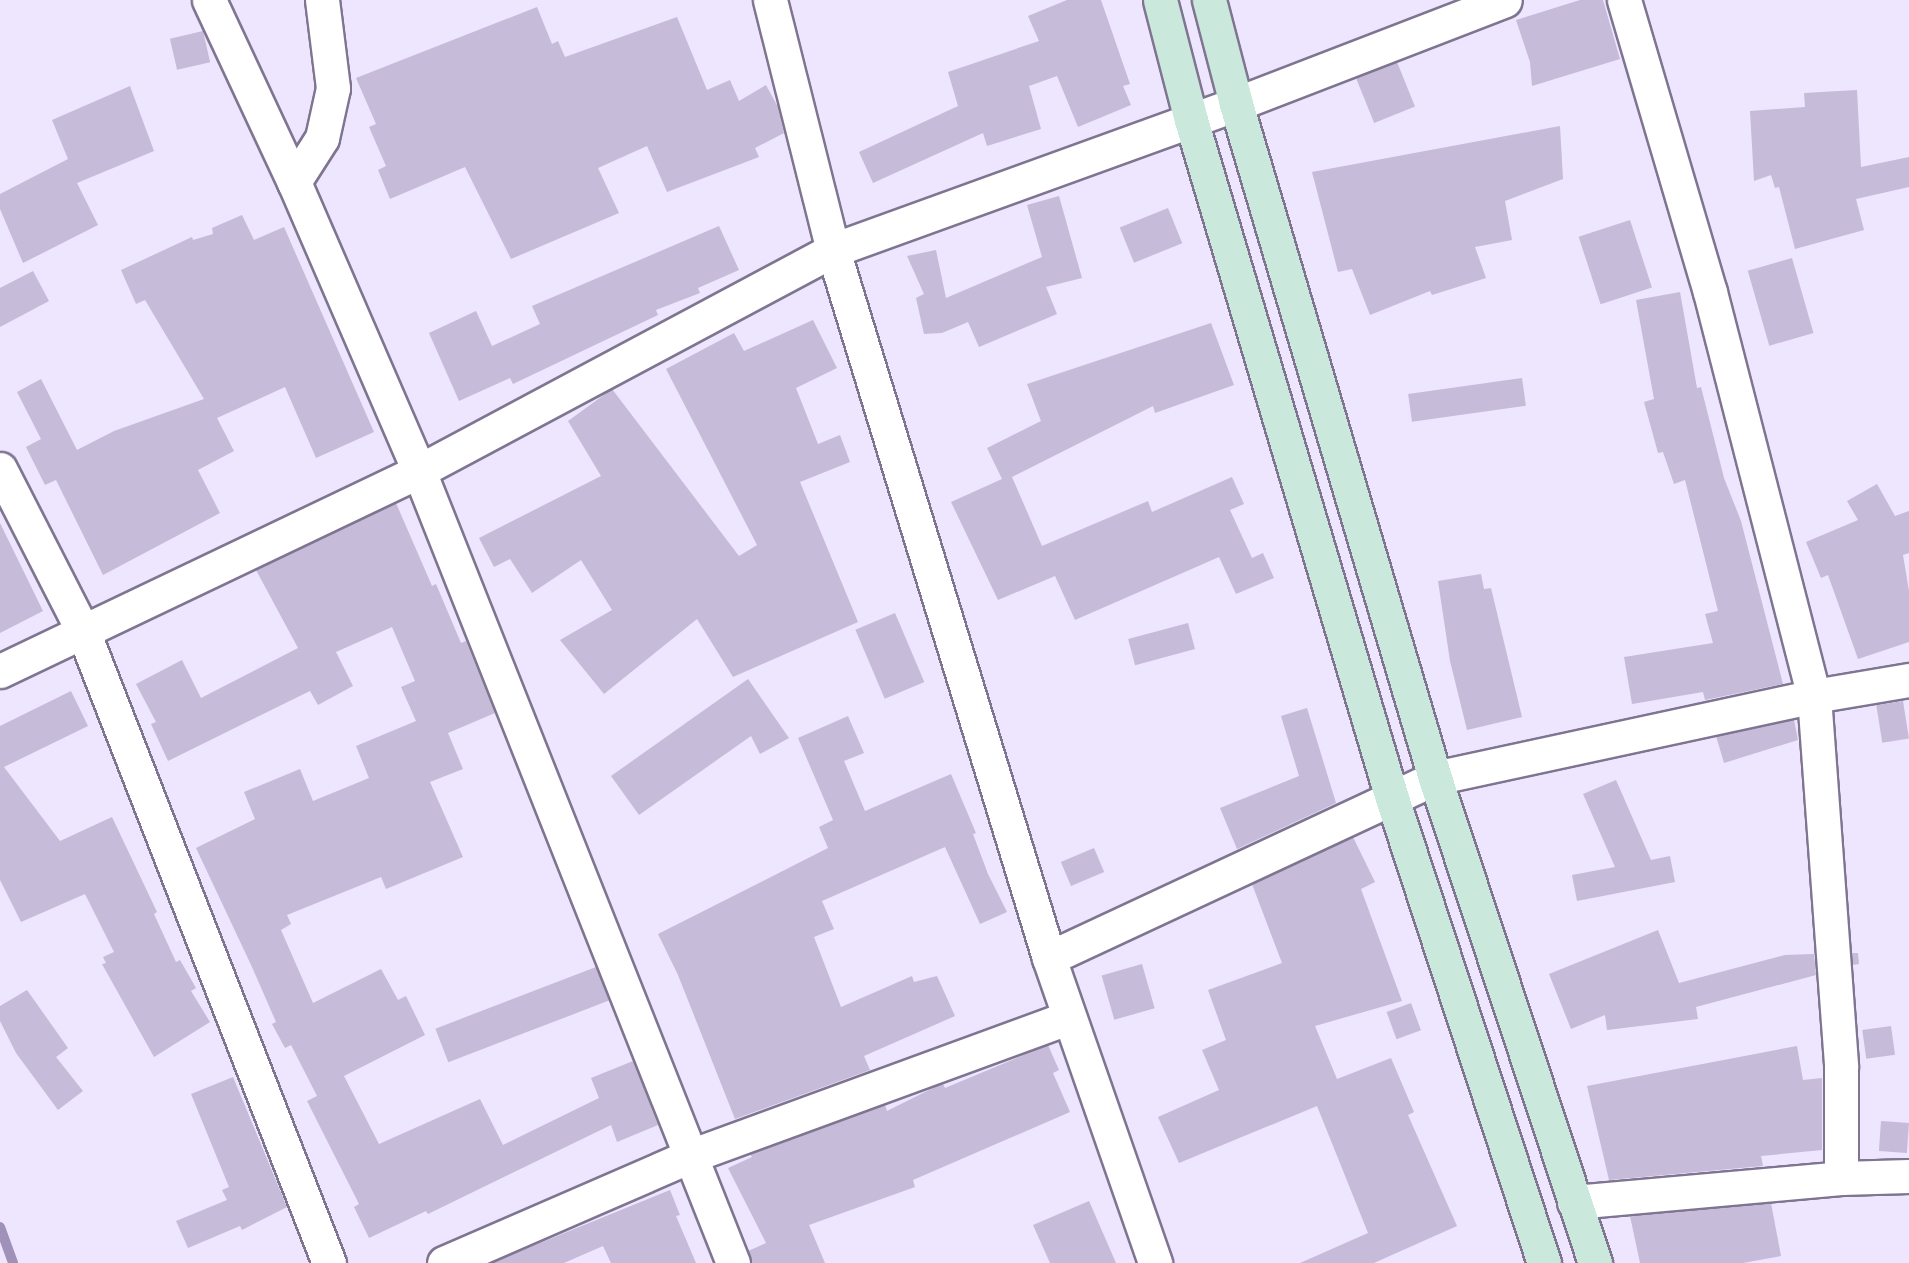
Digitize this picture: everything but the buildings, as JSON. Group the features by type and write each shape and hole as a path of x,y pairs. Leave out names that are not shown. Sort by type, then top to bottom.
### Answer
{"street":[{"path":"208,0 294,182 419,471 733,1263"},
{"path":"294,182 322,138 333,88 322,0"},
{"path":"770,0 833,250 1048,958 1155,1263"},
{"path":"1160,0 1191,120 1392,798 1544,1263"},
{"path":"1209,0 1236,104 1435,778 1595,1263"},
{"path":"0,671 419,471 833,250 1236,104 1505,0"},
{"path":"1624,0 1710,292 1814,696 1840,1066 1841,1178"},
{"path":"0,470 83,631 329,1263"},
{"path":"1048,958 1435,778 1814,696 1909,680"},
{"path":"444,1263 690,1156 1068,1018"},
{"path":"1574,1202 1841,1178 1909,1176"}],"waterway":[{"path":"0,1227 13,1263"}]}
